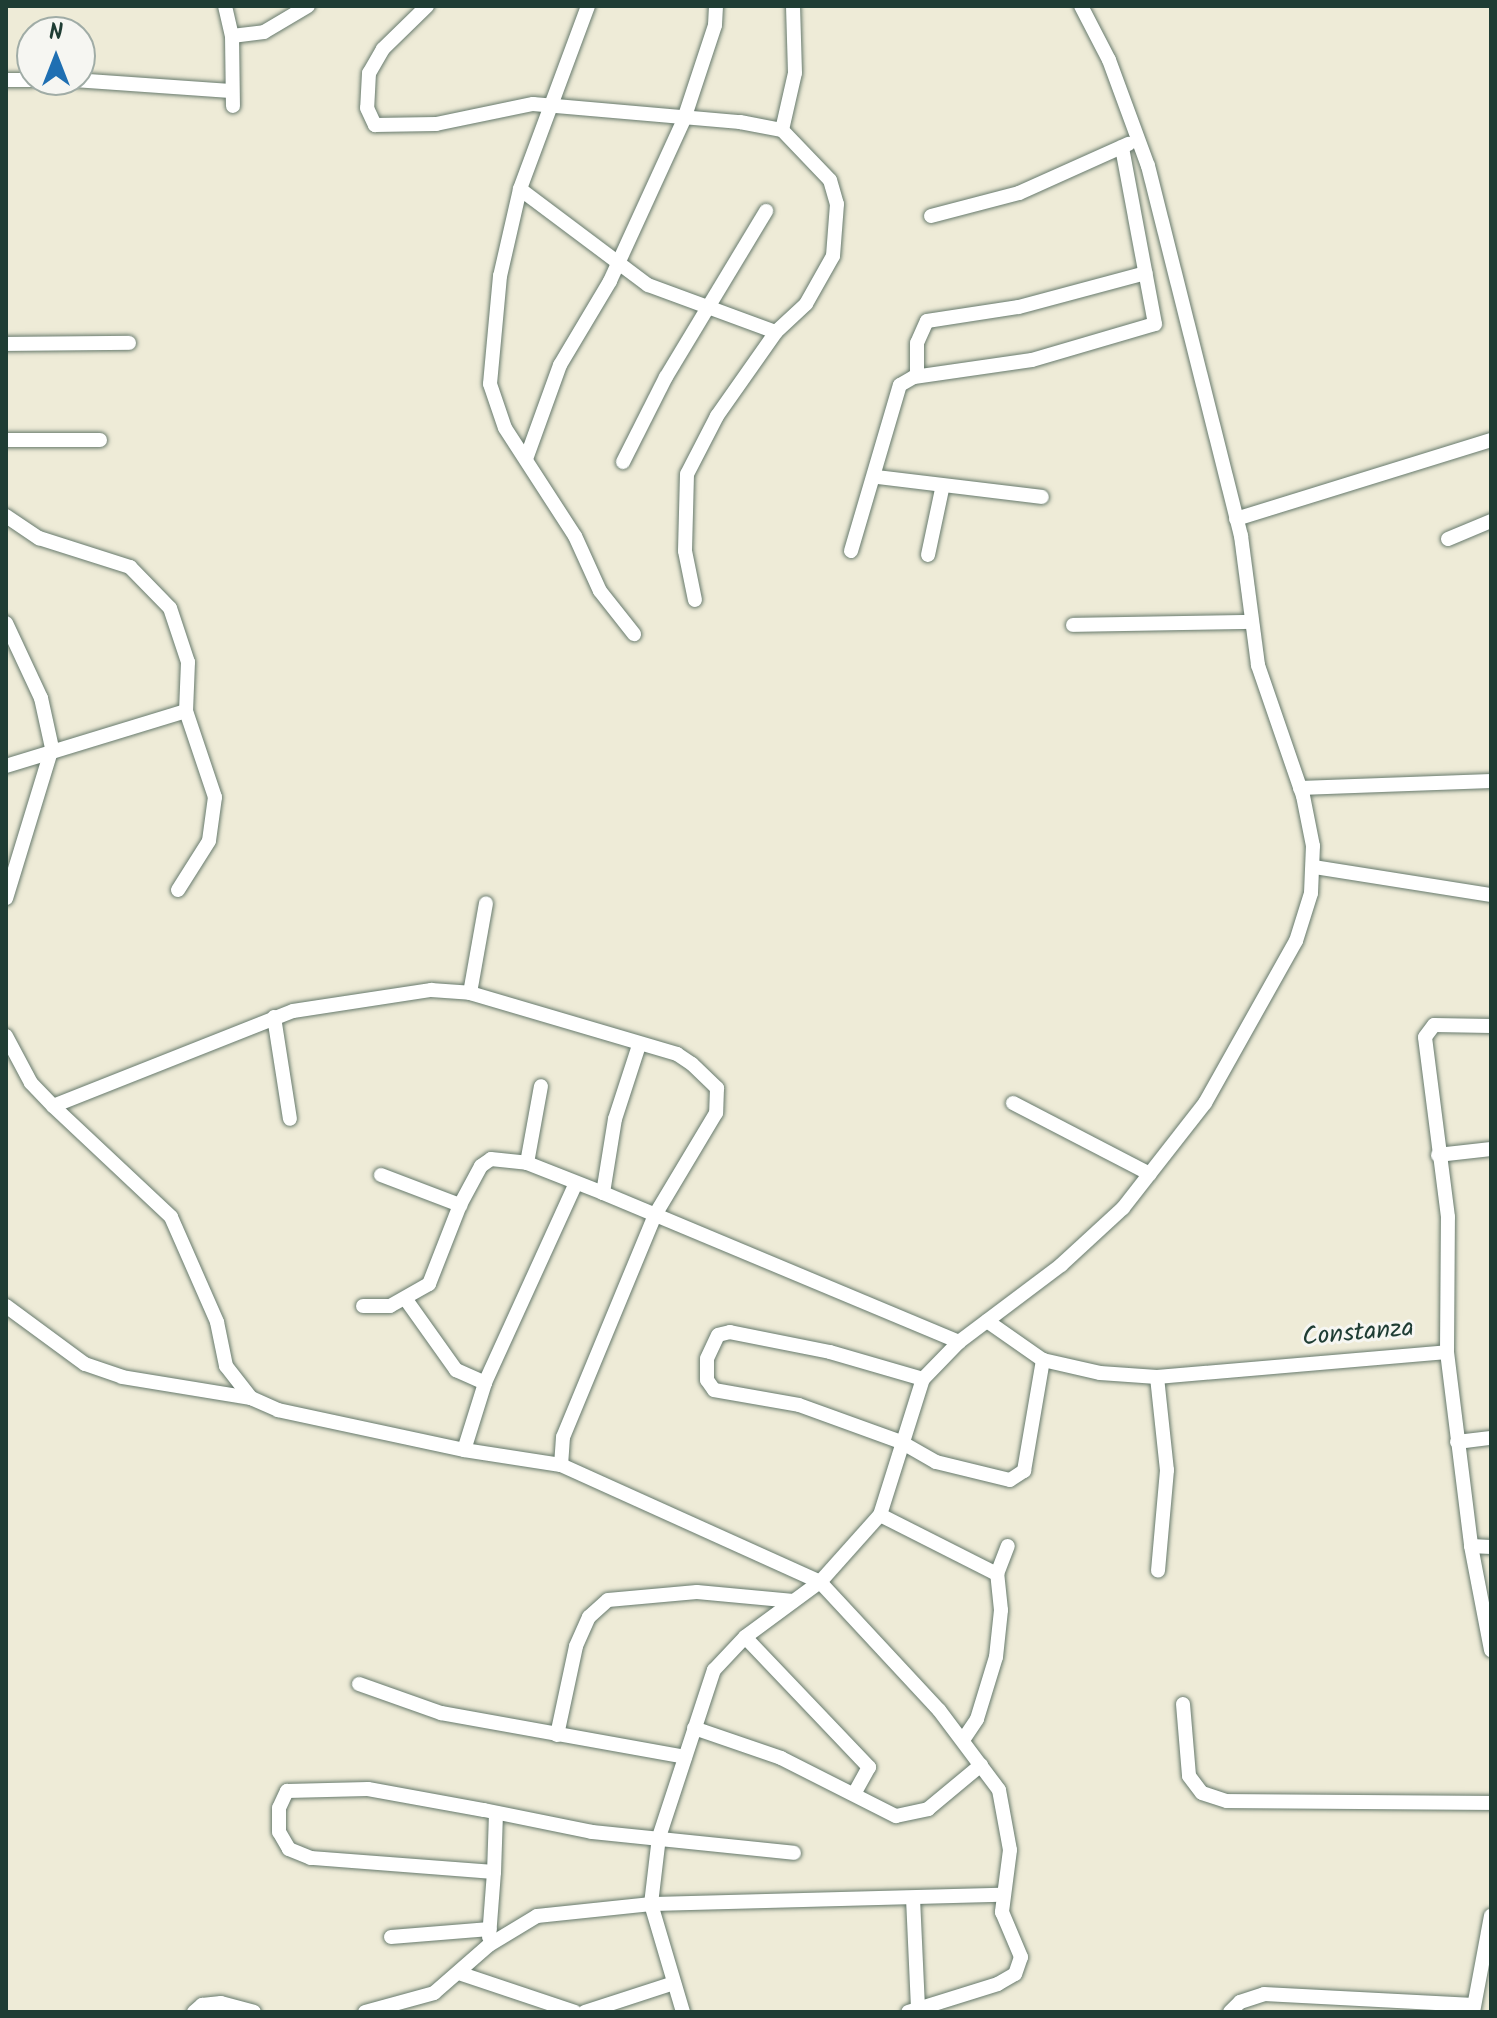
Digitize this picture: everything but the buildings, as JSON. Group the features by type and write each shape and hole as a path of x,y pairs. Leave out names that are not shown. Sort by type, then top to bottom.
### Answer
{"street":[{"path":"225,6 232,36 233,106"},
{"path":"232,36 264,32 308,6"},
{"path":"427,6 383,49 369,73 367,108 375,125 436,124 549,104 782,130 830,180 837,204 833,256 806,304 776,332 717,416 687,474 685,551 695,600"},
{"path":"588,6 549,104 520,189 500,276 490,384 505,428 575,536 600,591 634,634"},
{"path":"526,459 560,365 610,281 616,260 684,119 715,25 716,6"},
{"path":"782,130 795,73 793,6"},
{"path":"683,2012 671,1984 651,1904 659,1837 714,1670 745,1637 820,1582 880,1515 923,1379 959,1342 1061,1265 1123,1208 1205,1103 1277,980 1296,941 1314,867 1300,788 1258,665 1236,519 1139,139 1109,60 1081,6"},
{"path":"96,82 231,91"},
{"path":"931,216 1019,193 1139,139"},
{"path":"851,551 877,477 894,397 900,385 917,376 1032,360 1149,329 1155,319 1122,147"},
{"path":"520,189 648,285 776,332"},
{"path":"623,462 666,377 711,308 766,211"},
{"path":"917,376 917,343 927,321 1019,307 1146,273"},
{"path":"6,344 129,343"},
{"path":"6,440 100,440"},
{"path":"1236,519 1491,440"},
{"path":"877,477 942,489 1042,497"},
{"path":"928,555 942,489"},
{"path":"6,516 39,538 130,567 170,608 188,662 186,711 215,797 214,823 209,841 178,890"},
{"path":"1448,539 1491,521"},
{"path":"1073,625 1250,622"},
{"path":"6,623 41,698 52,748 6,898"},
{"path":"6,766 52,748 186,711"},
{"path":"1300,788 1491,781"},
{"path":"1314,867 1491,895"},
{"path":"470,993 486,903"},
{"path":"53,1106 274,1017 359,999 431,990 470,993 677,1054 717,1088 716,1113 655,1215 563,1437 561,1465"},
{"path":"274,1017 290,1119"},
{"path":"1447,1352 1448,1217 1438,1155 1428,1029 1491,1026"},
{"path":"6,1036 31,1083 171,1217 217,1322 226,1366 251,1398"},
{"path":"603,1193 613,1130 639,1045"},
{"path":"527,1163 541,1086"},
{"path":"1013,1103 1150,1174"},
{"path":"1438,1155 1491,1149"},
{"path":"363,1306 407,1301 429,1284 460,1205 481,1166 491,1159 527,1163 959,1342"},
{"path":"381,1175 460,1205"},
{"path":"464,1450 485,1383 576,1183"},
{"path":"407,1301 456,1370 485,1383"},
{"path":"6,1306 50,1343 85,1364 122,1377 251,1398 278,1410 464,1450 561,1465 820,1582 963,1740 999,1790 1008,1826 1002,1912 1021,1957 1015,1974 913,2011 913,1898"},
{"name":"Constanza","path":"987,1321 1043,1360 1100,1373 1157,1377 1447,1352 1471,1546 1491,1650"},
{"path":"923,1379 830,1352 730,1332 718,1335 707,1359 707,1380 714,1390 799,1405 901,1442 936,1462 1020,1479 1043,1360"},
{"path":"1157,1377 1167,1470 1158,1571"},
{"path":"1457,1442 1491,1438"},
{"path":"880,1515 997,1574"},
{"path":"963,1740 977,1719 996,1657 1001,1610 997,1574 1008,1546"},
{"path":"1471,1546 1491,1547"},
{"path":"557,1735 576,1646 589,1617 608,1600 697,1592 794,1601"},
{"path":"745,1637 869,1767 854,1794"},
{"path":"359,1684 441,1713 685,1757"},
{"path":"1183,1704 1189,1776 1202,1793 1215,1797 1491,1803"},
{"path":"694,1728 781,1758 896,1816 914,1816 981,1765"},
{"path":"494,1872 311,1858 289,1849 279,1832 279,1808 287,1791 368,1789 592,1832 794,1853"},
{"path":"489,1945 496,1813"},
{"path":"365,2012 434,1993 462,1974 489,1945 537,1916 651,1904 1003,1895"},
{"path":"1230,2012 1240,2002 1264,1994 1474,2008 1491,1916"},
{"path":"391,1937 490,1929"},
{"path":"462,1974 575,2012"},
{"path":"585,2012 671,1984"},
{"path":"194,2012 202,2005 221,2003 254,2012"}]}
